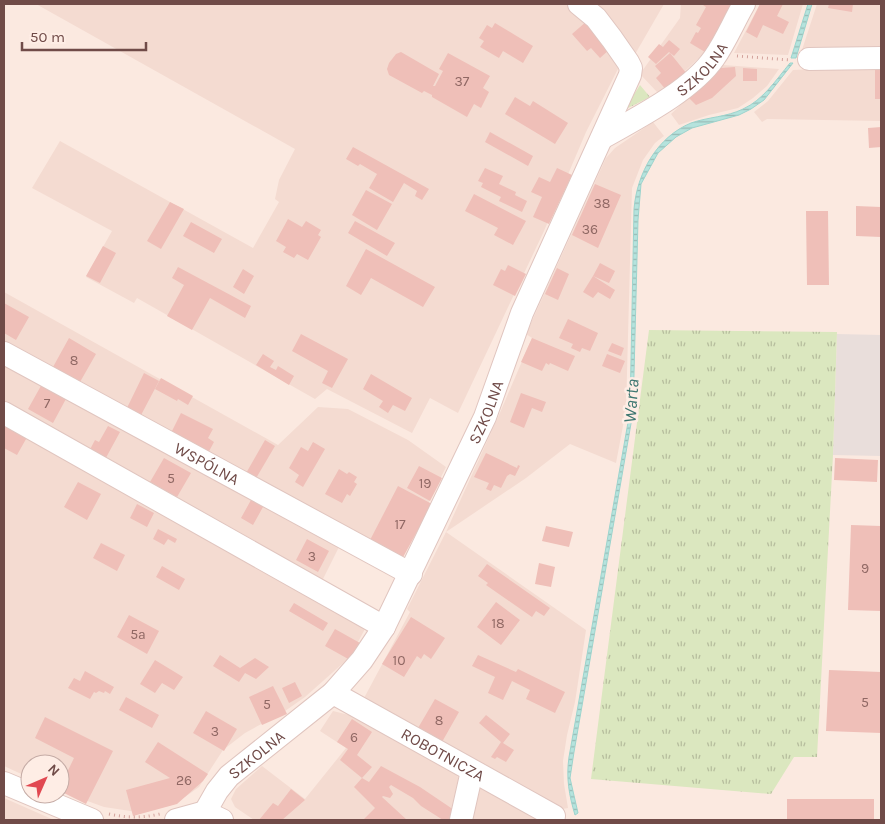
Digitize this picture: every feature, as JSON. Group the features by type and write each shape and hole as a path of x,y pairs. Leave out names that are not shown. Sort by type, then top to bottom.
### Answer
{"street":[{"path":"579,4 596,18 631,68 630,75 602,138"},
{"name":"SZKOLNA","path":"213,816 217,791 229,776 333,693 362,660 384,627 485,416 522,313 602,138 658,106 687,86 714,59 744,4"},
{"path":"809,59 881,58"},
{"name":"WSPÓLNA","path":"4,353 411,574"},
{"path":"4,413 384,627"},
{"name":"ROBOTNICZA","path":"333,693 554,816"},
{"path":"461,820 472,771"},
{"path":"4,784 92,820"},
{"path":"176,820 213,816"}],"path":[{"path":"716,54 784,60"}],"shaded area":[{"path":"36,4 570,4 621,63 586,132 544,231 458,413 430,398 412,433 327,389 315,399 137,298 134,303 86,277 112,231 32,188 60,141 253,248 279,202 275,199 279,180 295,149"},
{"path":"590,4 664,4 634,56"},
{"path":"681,4 735,4 704,53 667,88 657,92 640,74 680,18"},
{"path":"760,4 803,4 788,55 734,53"},
{"path":"817,4 881,4 881,55 800,56"},
{"path":"723,65 779,69 767,86 738,108 679,125 671,114"},
{"path":"881,66 881,121 767,119 762,122 754,112 768,101 793,70"},
{"path":"653,122 664,136 655,143 643,160 632,188 626,410 616,463 570,444 526,478 446,532 532,338 526,334 606,158 615,148"},
{"path":"4,292 278,445 318,407 348,409 408,440 446,467 400,560 4,347"},
{"path":"837,334 881,335 881,456 833,455"},
{"path":"4,356 342,541 320,585 4,409"},
{"path":"4,423 366,627 350,657 305,697 285,711 245,733 223,750 199,787 185,797 137,812 104,807 70,795 70,754 20,754 20,773 4,766"},
{"path":"446,532 586,630 575,702 563,761 568,808 557,810 363,700 410,612 407,609"},
{"path":"333,711 353,716 455,771 463,787 456,820 254,820 235,807 231,799 236,789 262,766 305,799 346,748 320,731"},
{"path":"480,786 545,820 467,820"},
{"path":"4,798 54,820 4,820"}],"green space":[{"path":"640,85 650,97 624,110"},
{"path":"649,330 837,332 833,455 817,757 794,757 771,794 591,779"}],"water":[{"path":"808,4 812,4 796,58 791,58"},
{"name":"Warta","path":"790,63 793,63 764,100 751,109 739,115 692,128 676,137 658,153 641,184 638,220 633,412 570,778 578,813 575,815 569,786 569,757 630,411 634,209 639,182 651,158 668,137 691,123 731,114 750,105 769,89"}],"building":[{"path":"704,4 735,4 705,52 690,43 696,32 698,33 701,28 696,25 706,7"},
{"path":"760,4 783,4 777,16 789,22 783,34 763,25 757,38 746,32"},
{"path":"829,4 853,4 852,12 828,8"},
{"path":"587,21 610,49 600,58 591,48 587,51 572,34"},
{"path":"495,23 533,46 523,63 503,51 499,58 480,47 484,41 479,38 487,25 492,28"},
{"path":"669,40 680,49 674,56 669,52 656,64 648,57 659,44 663,47"},
{"path":"401,52 439,74 433,86 435,86 443,71 439,69 448,53 490,76 483,88 489,92 481,108 474,104 467,117 432,97 432,95 424,91 422,93 389,75 387,69 389,63 396,54"},
{"path":"670,53 687,74 667,91 656,78 661,73 655,66"},
{"path":"735,67 736,76 712,98 696,105 689,98 721,68"},
{"path":"875,67 881,67 881,99 875,99"},
{"path":"743,68 757,69 757,81 743,81"},
{"path":"515,97 530,106 533,101 568,123 555,144 505,114"},
{"path":"881,127 881,147 869,148 868,128"},
{"path":"490,132 533,156 528,166 485,142"},
{"path":"353,147 429,189 422,200 415,196 417,191 404,183 393,202 369,188 377,174 360,164 358,166 346,159"},
{"path":"485,168 503,176 499,184 516,192 515,195 527,201 522,212 499,201 501,197 481,187 483,183 478,181"},
{"path":"557,168 572,175 549,224 533,217 542,197 531,192 539,177 550,182"},
{"path":"595,184 621,195 598,248 572,235"},
{"path":"366,190 392,204 377,230 352,215"},
{"path":"474,194 526,221 513,245 494,235 498,228 465,211"},
{"path":"170,202 184,209 161,249 147,241"},
{"path":"856,206 881,207 881,237 856,236"},
{"path":"806,211 828,211 829,285 807,285"},
{"path":"288,219 302,227 306,221 321,230 318,235 321,237 308,260 297,254 294,258 283,252 286,247 276,241"},
{"path":"355,221 395,243 387,256 348,233"},
{"path":"191,222 222,239 214,253 183,236"},
{"path":"103,246 116,253 100,283 86,276"},
{"path":"366,249 435,287 423,307 371,278 361,295 346,286"},
{"path":"600,263 615,271 609,283 593,276"},
{"path":"508,265 526,274 515,296 493,285 501,269 505,271"},
{"path":"178,267 251,306 245,318 210,298 192,330 167,316 184,285 172,278"},
{"path":"557,268 569,274 558,300 545,294"},
{"path":"243,269 254,276 244,294 233,287"},
{"path":"593,276 615,290 610,299 598,292 593,298 583,292"},
{"path":"4,303 29,317 16,340 4,333"},
{"path":"568,319 598,333 590,351 582,348 580,352 571,348 573,344 559,338"},
{"path":"301,334 348,359 332,388 322,383 328,371 292,351"},
{"path":"69,338 96,354 80,382 53,367"},
{"path":"532,338 575,356 568,371 546,363 542,371 521,362"},
{"path":"612,343 624,348 621,356 608,351"},
{"path":"263,354 274,361 270,367 276,370 278,366 294,376 289,385 256,365"},
{"path":"607,354 625,361 620,373 602,366"},
{"path":"144,373 159,381 140,417 126,410"},
{"path":"371,374 412,398 405,411 393,405 388,413 379,407 383,401 363,389"},
{"path":"161,378 193,396 188,405 155,389"},
{"path":"42,384 67,397 53,423 28,409"},
{"path":"521,393 546,402 542,412 532,408 524,428 510,422"},
{"path":"181,413 213,429 208,438 214,442 207,455 170,435"},
{"path":"4,418 30,432 17,455 4,448"},
{"path":"108,426 120,432 102,465 86,457 95,440 99,442"},
{"path":"265,440 275,446 255,480 245,475"},
{"path":"313,442 325,449 303,487 295,482 299,475 289,468 301,447 308,451"},
{"path":"486,453 517,468 518,465 520,466 515,476 510,474 501,488 494,485 491,491 486,489 489,483 474,477"},
{"path":"164,458 191,473 177,497 150,482"},
{"path":"835,458 878,460 877,482 834,480"},
{"path":"419,466 442,478 430,501 407,488"},
{"path":"339,469 357,477 354,482 357,484 350,496 347,494 342,503 325,494"},
{"path":"78,482 101,494 87,520 64,507"},
{"path":"398,486 432,504 401,561 368,544"},
{"path":"256,491 268,498 253,525 241,518"},
{"path":"137,504 154,513 147,527 130,518"},
{"path":"851,525 881,526 881,611 848,610"},
{"path":"546,526 573,532 569,547 542,541"},
{"path":"158,529 177,539 175,543 168,539 164,545 153,539"},
{"path":"307,539 329,551 318,572 296,560"},
{"path":"101,543 125,555 117,571 93,558"},
{"path":"539,563 555,567 551,587 535,584"},
{"path":"487,564 550,608 544,616 536,611 532,617 486,585 488,583 478,576"},
{"path":"162,566 185,579 179,590 156,577"},
{"path":"496,602 520,620 501,645 477,627"},
{"path":"294,603 328,623 323,631 289,611"},
{"path":"129,615 159,631 147,654 117,637"},
{"path":"411,617 445,638 431,659 424,654 421,659 417,656 404,677 382,664"},
{"path":"335,629 360,643 350,660 325,646"},
{"path":"220,655 240,668 255,658 269,667 256,679 245,673 239,682 213,666"},
{"path":"478,655 516,672 518,669 565,692 555,713 526,699 530,690 512,681 503,700 488,693 495,677 472,666"},
{"path":"155,660 183,677 174,690 162,683 155,693 140,684"},
{"path":"829,670 881,672 881,733 826,731"},
{"path":"85,671 114,687 110,694 105,691 104,693 94,692 90,699 68,688 74,678 80,681"},
{"path":"295,682 302,696 289,703 282,688"},
{"path":"273,686 287,714 262,725 249,697"},
{"path":"126,697 159,715 152,728 119,710"},
{"path":"435,699 459,712 442,742 418,728"},
{"path":"206,711 237,729 224,751 193,733"},
{"path":"486,715 510,734 503,743 514,750 506,762 497,757 495,759 491,757 501,742 479,723"},
{"path":"45,717 113,751 86,804 70,796 70,766 74,758 70,754 66,754 35,738"},
{"path":"352,719 372,732 357,755 372,767 362,778 340,760 348,749 337,742"},
{"path":"158,742 208,774 203,781 177,804 133,816 126,790 170,778 145,762"},
{"path":"381,766 420,787 457,812 451,820 443,820 391,785 389,787 393,794 390,798 382,797 407,820 363,820 375,808 354,787 362,778 369,782"},
{"path":"291,789 305,800 282,820 259,820 273,803 278,806"},
{"path":"787,799 874,799 874,820 787,820"}]}
